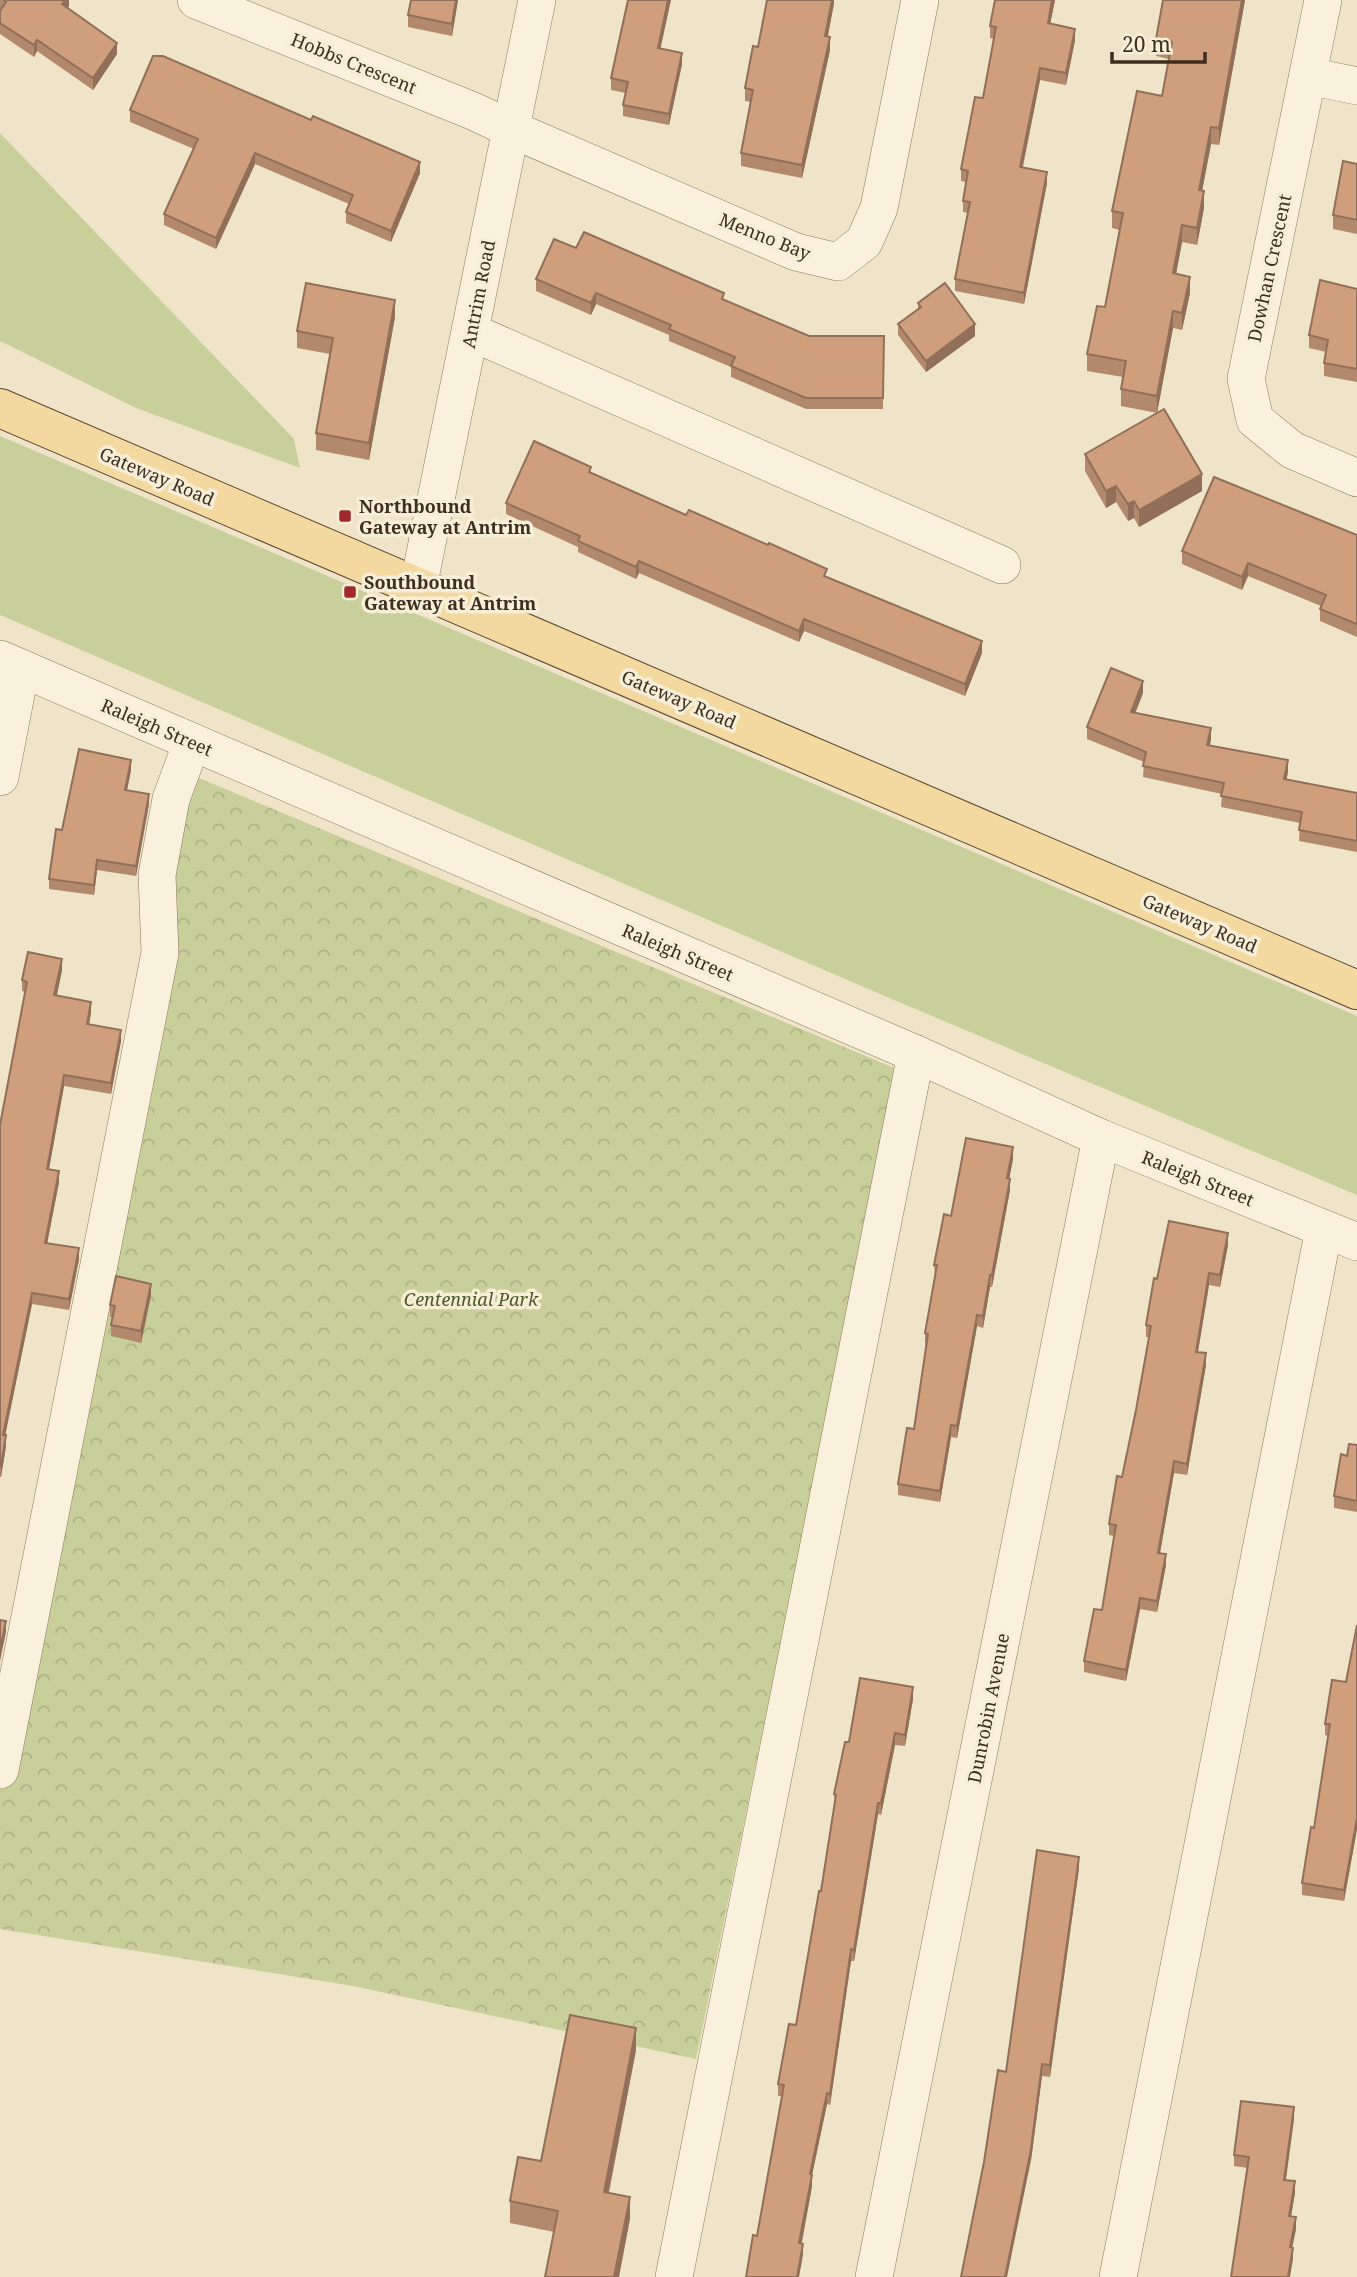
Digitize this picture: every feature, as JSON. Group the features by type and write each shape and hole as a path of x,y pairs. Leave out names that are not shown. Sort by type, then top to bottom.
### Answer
{"main road":[{"name":"Gateway Road","path":"0,408 1357,990"}],"street":[{"name":"Hobbs Crescent","path":"196,0 473,111 511,129"},
{"name":"Antrim Road","path":"418,587 537,0"},
{"name":"Menno Bay","path":"511,129 796,252 838,262 864,242 879,208 920,0"},
{"name":"Dowhan Crescent","path":"1323,0 1246,379 1255,420 1292,450 1357,478"},
{"path":"1308,76 1357,86"},
{"path":"471,332 1002,565"},
{"path":"0,777 11,664"},
{"name":"Raleigh Street","path":"11,664 916,1054 1101,1139 1341,1235"},
{"path":"0,1770 160,953 157,875 169,812 192,742"},
{"path":"674,2277 916,1054"},
{"name":"Dunrobin Avenue","path":"874,2277 1101,1139"},
{"path":"1118,2277 1341,1235"}],"green space":[{"path":"0,133 294,439 300,468 136,408 0,341"},
{"path":"0,436 1357,1016 1357,1195 894,1000 0,615"},
{"name":"Centennial Park","path":"194,776 897,1069 696,2059 353,1986 0,1929 0,1780"}],"building":[{"path":"4,0 65,0 62,4 117,43 93,78 37,40 34,45 0,23 0,11 6,2"},
{"path":"411,0 456,0 452,24 408,15"},
{"path":"628,0 668,0 658,48 682,53 669,114 623,105 628,82 611,78"},
{"path":"767,0 832,0 825,36 830,37 802,165 741,153 753,90 745,88 753,46 758,47"},
{"path":"995,0 1052,0 1048,23 1075,29 1066,73 1040,68 1020,167 1047,172 1024,293 955,279 970,202 963,201 968,171 961,169 975,97 983,98 996,27 990,26"},
{"path":"1163,0 1242,0 1219,128 1211,127 1199,190 1204,191 1197,228 1182,225 1173,273 1190,277 1182,313 1173,311 1157,396 1121,389 1126,361 1087,354 1097,306 1105,307 1123,213 1112,211 1137,91 1162,96 1172,42 1156,39"},
{"path":"153,56 163,56 311,120 313,116 420,162 391,231 346,212 353,195 255,153 216,238 164,214 198,139 130,110"},
{"path":"1343,161 1357,164 1357,220 1333,215"},
{"path":"584,232 724,293 722,299 809,336 884,336 883,398 806,398 731,366 735,357 669,329 671,325 596,293 591,303 536,279 554,239 576,248"},
{"path":"1320,280 1357,289 1357,369 1324,363 1328,340 1309,335"},
{"path":"306,283 395,300 369,443 316,433 333,338 297,331"},
{"path":"945,283 975,324 926,361 898,324 921,307 918,303"},
{"path":"1164,409 1202,474 1139,510 1134,501 1128,504 1116,486 1106,491 1085,454"},
{"path":"534,441 591,467 589,472 686,515 689,510 768,545 769,543 827,569 824,576 982,641 965,684 804,619 799,631 639,561 636,567 578,541 580,536 506,503"},
{"path":"1214,477 1357,535 1357,624 1320,609 1326,595 1248,563 1242,577 1182,551"},
{"path":"1111,668 1143,681 1131,712 1211,728 1207,745 1288,760 1284,779 1357,793 1357,841 1299,830 1302,812 1221,796 1224,783 1143,766 1146,752 1087,727"},
{"path":"79,749 131,760 125,790 149,794 136,866 97,860 94,885 49,879 56,829 62,830"},
{"path":"28,952 62,959 54,995 91,1002 87,1024 121,1030 111,1083 64,1075 47,1169 59,1171 45,1243 79,1248 69,1299 32,1293 3,1435 6,1435 0,1466 0,1125 27,982 22,980"},
{"path":"966,1138 1013,1147 1007,1178 1010,1179 992,1275 983,1316 977,1315 957,1426 951,1425 940,1491 898,1484 907,1428 914,1429 928,1334 925,1333 937,1265 934,1265 944,1214 951,1216"},
{"path":"1169,1221 1228,1233 1220,1275 1209,1273 1196,1352 1206,1353 1187,1464 1174,1461 1158,1553 1166,1554 1157,1601 1140,1598 1126,1670 1084,1661 1094,1609 1102,1610 1116,1525 1109,1524 1117,1476 1122,1477 1136,1410 1151,1326 1146,1325 1154,1278 1157,1279"},
{"path":"116,1276 151,1284 141,1331 111,1325 115,1306 110,1305"},
{"path":"1349,1444 1357,1445 1357,1501 1334,1496 1341,1454 1347,1456"},
{"path":"0,1620 6,1621 0,1650"},
{"path":"1357,1625 1357,1818 1344,1890 1302,1883 1311,1827 1314,1828 1330,1724 1325,1724 1332,1680 1346,1682"},
{"path":"860,1678 913,1687 905,1735 895,1733 881,1803 878,1803 854,1950 851,1949 830,2094 827,2093 810,2174 812,2175 799,2243 803,2244 797,2277 746,2277 753,2235 757,2236 784,2085 778,2084 789,2024 796,2025 821,1891 836,1795 834,1794 845,1742 849,1742"},
{"path":"1037,1850 1079,1857 1050,2065 1042,2064 1031,2149 1005,2277 961,2277 984,2162 998,2070 1006,2072"},
{"path":"570,2015 636,2028 604,2192 630,2197 614,2277 545,2277 558,2211 510,2201 518,2157 541,2161"},
{"path":"1241,2101 1294,2107 1284,2180 1295,2181 1289,2216 1296,2217 1288,2277 1231,2277 1249,2157 1234,2155"}],"place":[{"name":"Northbound Gateway at Antrim","path":"345,516"},
{"name":"Southbound Gateway at Antrim","path":"350,592"}]}
